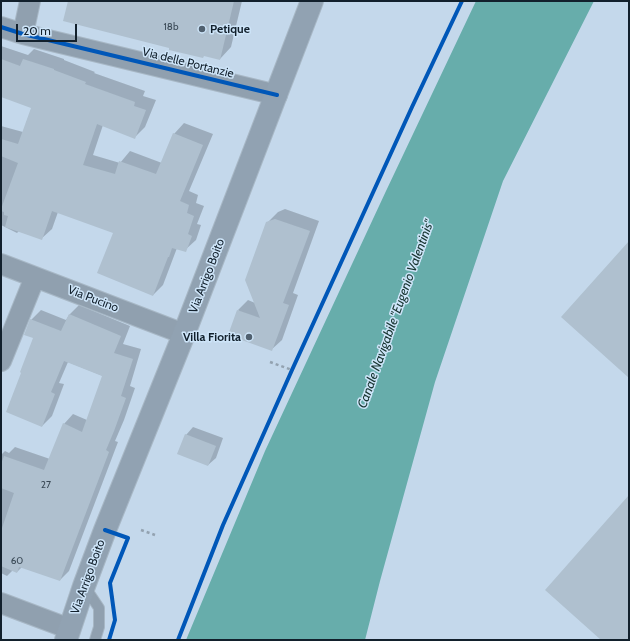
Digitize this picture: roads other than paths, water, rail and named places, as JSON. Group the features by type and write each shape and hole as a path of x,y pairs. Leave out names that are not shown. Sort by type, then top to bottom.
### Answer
{"main road":[{"name":"Via Arrigo Boito","path":"68,634 105,530 184,334 312,1"}],"street":[{"path":"23,34 30,1"},
{"name":"Via delle Portanzie","path":"1,27 23,34 276,95"},
{"name":"Via Pucino","path":"1,264 184,334"},
{"path":"1,361 35,276"},
{"path":"1,603 68,634"}],"lane":[{"path":"84,586 99,608 100,627 95,640"}],"water":[{"name":"Canale Navigabile \"Eugenio Valentinis\"","path":"476,1 594,1 503,181 435,382 365,640 186,640 265,451"}],"place":[{"name":"Petique","path":"202,29"},
{"name":"Villa Fiorita","path":"249,337"}]}
